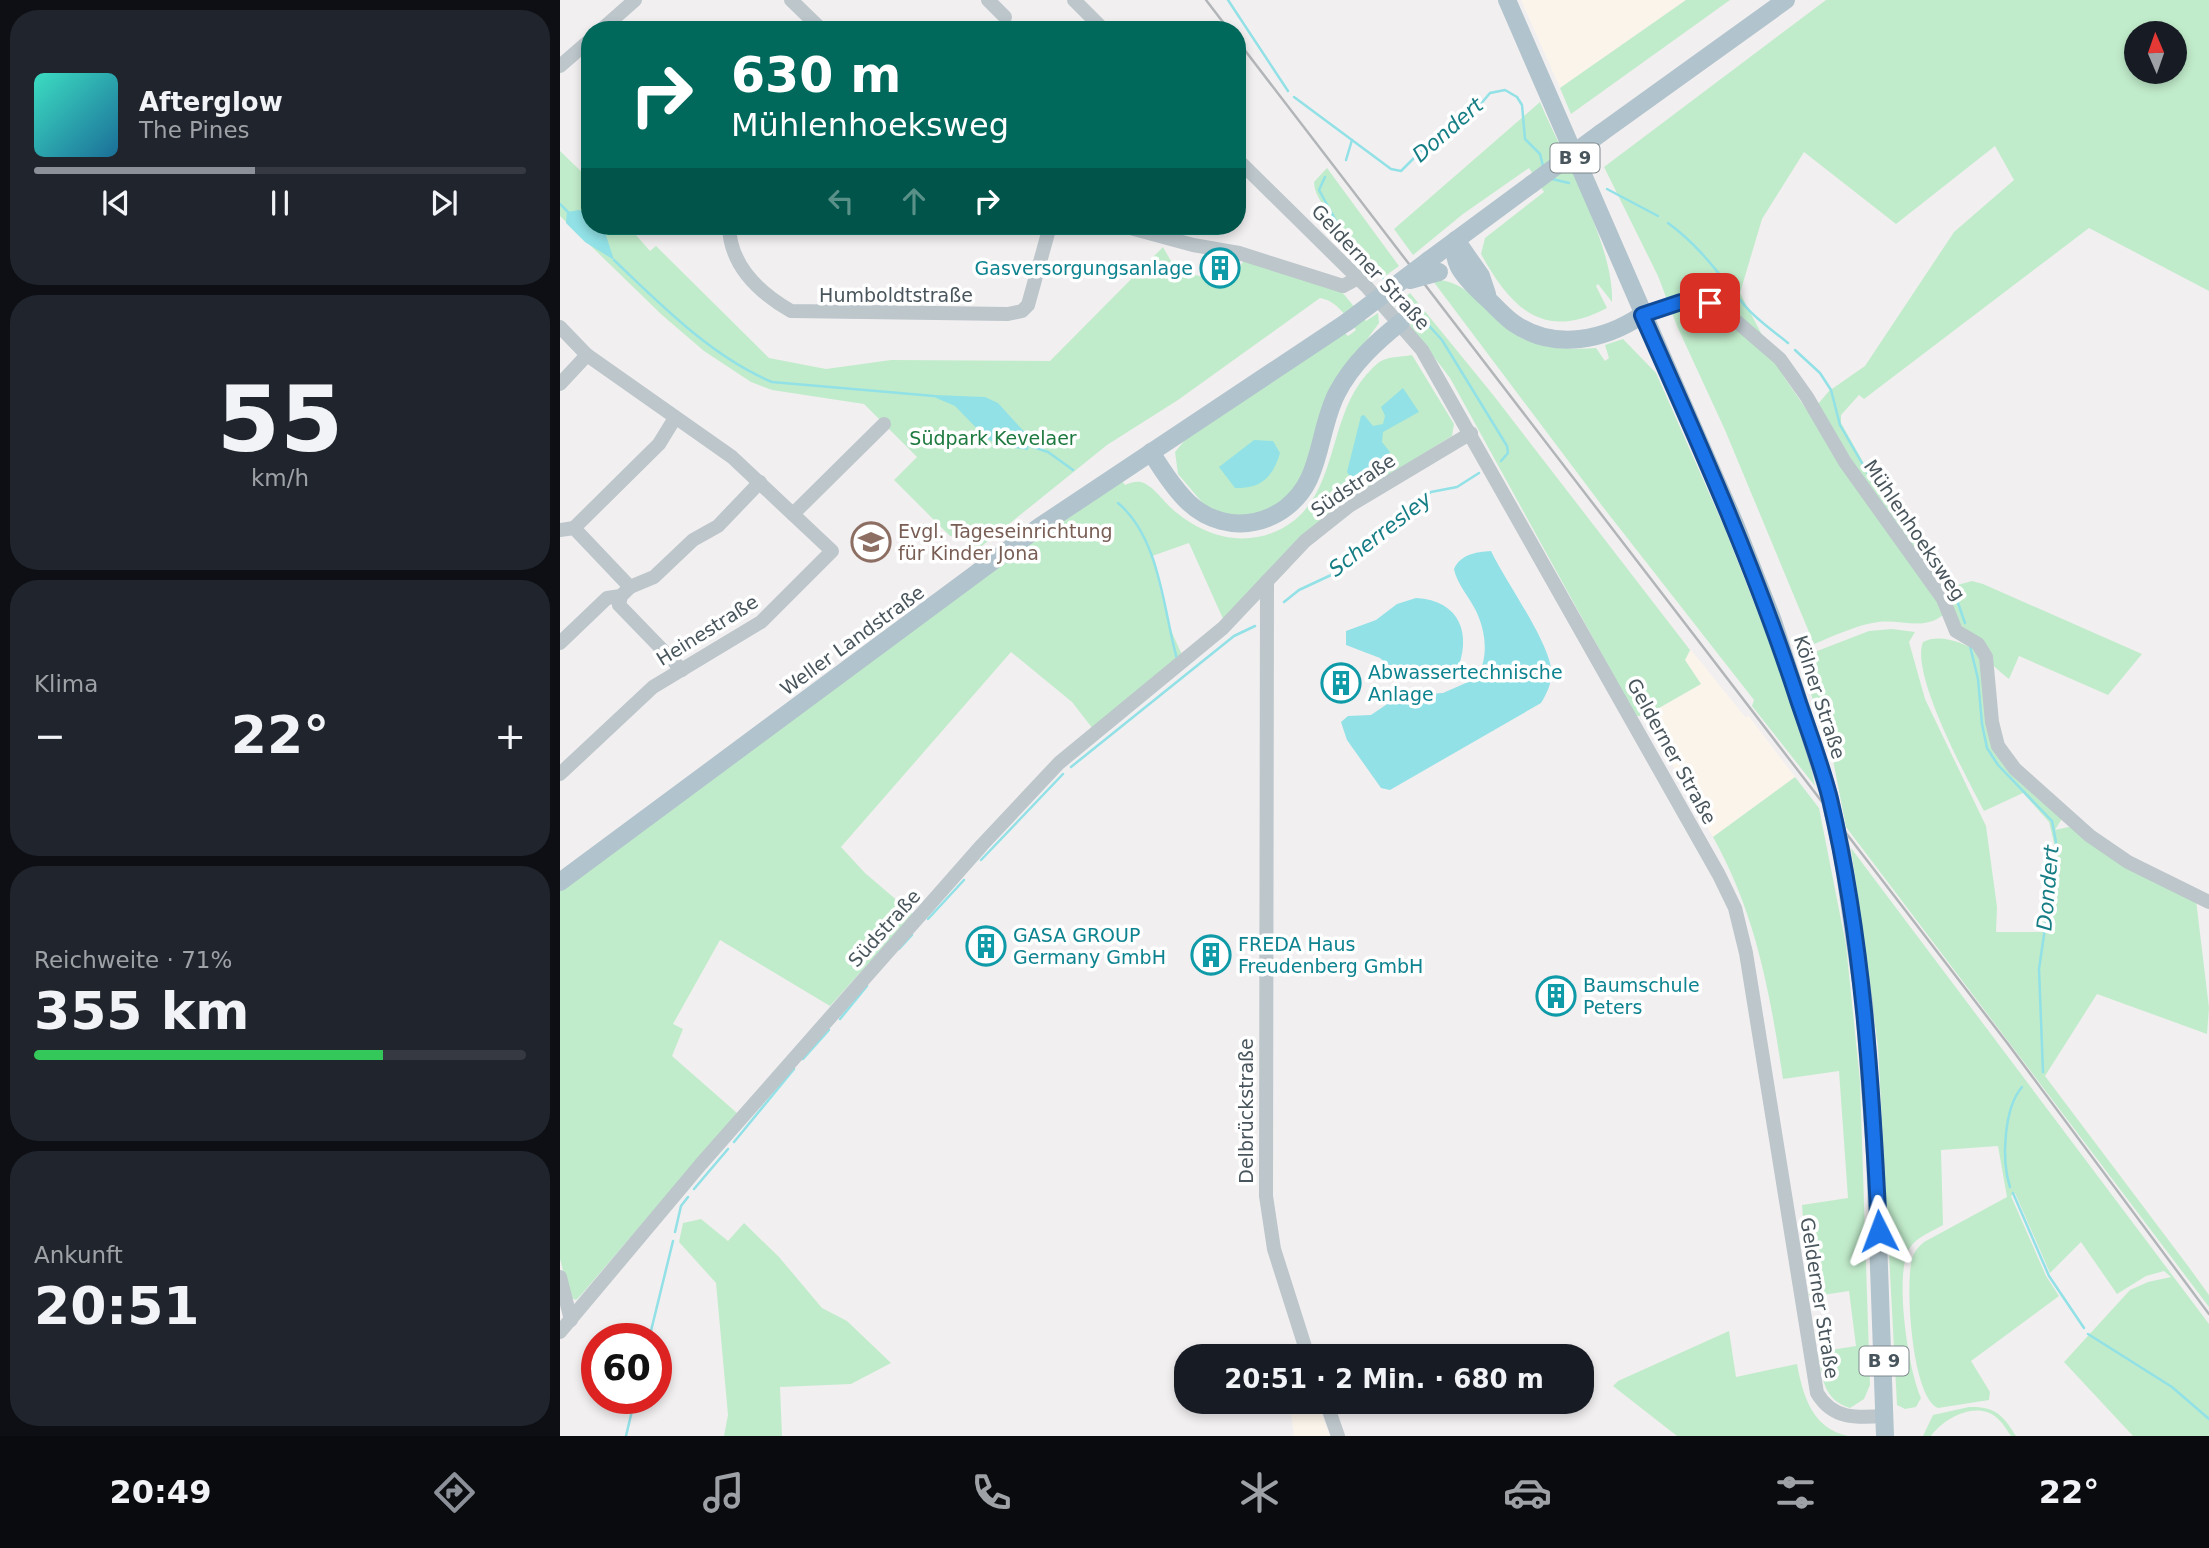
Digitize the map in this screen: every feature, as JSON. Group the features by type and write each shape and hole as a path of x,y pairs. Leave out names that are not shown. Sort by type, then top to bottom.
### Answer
{"main road":[{"name":"Kölner Straße","path":"1507,0 1735,524 1764,596 1829,795 1842,853 1864,1003 1875,1155 1885,1416"},
{"path":"1464,277 1434,266 1456,240 1786,0"},
{"path":"1456,240 1481,276 1489,300"},
{"path":"1456,240 1455,258 1464,277 1518,327 1559,340 1589,338 1625,327 1642,315"},
{"name":"Weller Landstraße","path":"560,882 1039,527 1274,373 1396,285 1434,266"},
{"path":"1151,452 1180,494 1209,517 1238,524 1262,521 1278,514 1297,497 1310,478 1331,405 1345,379 1366,353 1401,322"},
{"name":"B 9","path":"1885,1416 1885,1436"}],"street":[{"path":"611,21 635,0"},
{"path":"791,0 813,21"},
{"path":"988,0 1005,17"},
{"path":"1074,0 1095,21"},
{"path":"560,66 581,48"},
{"name":"Gelderner Straße","path":"1246,168 1401,322 1429,361 1719,875 1735,908 1746,953 1817,1393 1830,1409 1840,1415 1885,1416"},
{"name":"Humboldtstraße","path":"730,235 732,253 739,267 777,303 791,311 1008,314 1022,311 1028,305 1047,235"},
{"path":"1156,235 1239,253 1343,286 1358,278"},
{"name":"Mühlenhoeksweg","path":"1642,315 1681,302 1710,303 1721,308 1780,359 1807,397 1845,462 1943,599 1956,631 1978,644 1986,657 1992,722 1998,746 2015,769 2090,836 2128,862 2209,902"},
{"name":"Heinestraße","path":"560,327 587,355 732,457 832,551 761,622 653,687 628,706 560,774"},
{"path":"560,384 587,355"},
{"path":"626,591 567,529 659,444 675,418"},
{"path":"793,514 884,424"},
{"name":"Südstraße","path":"560,1332 701,1164 982,845 1059,763 1197,651 1305,541 1349,506 1471,433"},
{"path":"560,643 607,598 654,577 693,540 718,526 760,482"},
{"name":"Delbrückstraße","path":"1267,581 1266,1196 1274,1249 1304,1344"},
{"path":"626,591 619,605 682,670"},
{"path":"560,1277 571,1320"},
{"path":"1330,1414 1338,1436"}],"shaded area":[{"path":"1521,0 1686,0 1560,88"},
{"path":"1691,650 1746,718 1748,715 1795,777 1713,837 1645,716 1701,684 1685,660"},
{"path":"1291,1414 1322,1414 1330,1436 1294,1436"}],"green space":[{"path":"1686,0 1730,0 1571,114 1560,88"},
{"path":"1826,0 2209,0 2209,291 2089,228 1864,399 1859,395 1841,415 1841,423 1871,476 1950,578 1939,583 1864,480 1818,404 1829,391 1865,366 1954,232 2014,180 1995,146 1896,224 1804,152 1762,219 1740,293 1784,377 1935,595 1943,615 1935,620 1920,623 1870,623 1814,644 1658,276 1604,167"},
{"path":"1540,102 1585,201 1605,254 1612,302 1598,284 1596,286 1607,308 1584,318 1547,320 1531,314 1504,290 1481,254 1485,238 1544,192 1529,168 1463,214 1413,255 1394,229"},
{"name":"Südpark Kevelaer","path":"560,151 581,171 581,235 636,235 650,251 656,246 769,358 826,369 891,360 1050,361 1163,247 1176,270 1230,284 1244,260 1342,292 1366,321 1378,313 1379,323 1355,356 1309,467 1280,507 1238,519 1206,507 1178,474 1175,452 1185,440 1345,333 1348,336 1356,330 1336,306 1320,298 1178,400 1107,445 978,549 962,538 950,536 894,480 917,457 864,404 772,390 751,382 704,351 662,315 560,216"},
{"path":"1327,168 1399,266 1381,279 1329,227 1328,214 1317,195 1314,182"},
{"path":"1441,280 1461,287 1506,328 1527,340 1549,347 1596,348 1605,361 1609,358 1605,345 1623,339 1656,373 1725,529 1782,674 1815,786 1752,706 1754,700 1603,507 1433,281"},
{"path":"1410,293 1494,396 1690,650 1685,660 1701,684 1645,716 1636,716 1450,378 1395,306"},
{"path":"1412,355 1454,424 1452,436 1381,480 1224,621 1189,543 1152,556 1169,626 1183,657 1093,729 1072,702 1011,652 841,847 865,873 913,914 830,1006 720,940 673,1024 683,1029 672,1056 737,1113 581,1295 576,1300 570,1297 560,1259 560,890 995,567 1122,481 1125,485 1137,482 1145,484 1194,525 1222,536 1251,538 1281,529 1300,516 1313,499 1323,479 1344,414 1366,375 1383,360"},
{"path":"1972,581 2142,654 2108,695 2019,656 2009,679 1987,660 1970,638 1943,589"},
{"path":"1892,629 1915,632 1909,642 1925,699 1986,826 1997,907 1996,932 2041,932 2054,843 2049,822 2023,793 1984,811 1932,701 1921,657 1923,642 1930,639 1952,640 1980,652 1995,744 2063,817 2055,830 2073,826 2196,900 2209,1008 2207,1034 2097,994 2045,1076 2209,1295 2209,1307 1846,827 1833,760 1799,658 1869,631"},
{"path":"1795,777 1819,808 1846,945 1860,1081 1870,1385 1864,1399 1850,1408 1834,1399 1825,1386 1818,1352 1856,1346 1849,1291 1809,1297 1802,1205 1848,1198 1839,1071 1783,1079 1773,1016 1751,925 1728,866 1713,837"},
{"path":"1851,848 2209,1324 2209,1436 2133,1436 2064,1362 2130,1290 2148,1282 2171,1277 2164,1271 2146,1276 2117,1294 2081,1242 2050,1273 2015,1193 2011,1196 2046,1276 2059,1296 1971,1361 1990,1392 1989,1400 1938,1408 1929,1399 1917,1364 1910,1318 1912,1260 1924,1242 2007,1197 1998,1146 1941,1150 1943,1225 1914,1242 1904,1264 1905,1324 1912,1367 1921,1398 1916,1407 1905,1409 1897,1405 1878,1047"},
{"path":"701,1219 728,1241 744,1223 779,1257 822,1308 847,1321 891,1363 851,1384 780,1387 782,1436 724,1436 728,1415 716,1283 679,1242 683,1223"},
{"path":"1729,1331 1736,1377 1797,1364 1802,1388 1811,1409 1826,1426 1848,1436 1677,1436 1613,1386 1618,1381"},
{"path":"1969,1407 1985,1408 1997,1413 2016,1436 2011,1436 2003,1424 1989,1413 1971,1411 1944,1423 1931,1436 1923,1436 1933,1415"}],"water":[{"path":"581,211 581,235 606,235 614,260 585,242 566,223 567,212"},
{"path":"1403,388 1419,412 1383,432 1382,442 1390,452 1389,455 1352,479 1347,472 1361,416 1364,415 1373,426 1383,424 1385,416 1381,407"},
{"path":"934,397 985,397 998,403 1030,438 1028,450 1001,446 986,438 955,406"},
{"path":"1254,440 1273,441 1280,453 1274,469 1259,484 1235,488 1219,467"},
{"path":"1491,551 1547,654 1551,681 1546,695 1541,703 1390,790 1381,788 1347,740 1341,722 1348,716 1371,715 1399,696 1443,693 1475,679 1483,663 1484,635 1479,617 1454,569 1465,557"},
{"path":"1416,598 1443,605 1459,622 1463,646 1456,673 1409,676 1394,671 1380,658 1346,645 1346,631 1376,620 1397,604"}],"waterway":[{"name":"Dondert","path":"1228,0 1242,21"},
{"name":"Dondert","path":"1246,27 1288,91"},
{"name":"Dondert","path":"1294,97 1391,169 1401,171 1423,149 1474,112 1490,93 1505,90 1517,97 1522,105 1525,139 1540,154 1543,166"},
{"name":"Scherresley","path":"1346,160 1352,140"},
{"name":"Scherresley","path":"1325,177 1319,190 1351,248 1383,278"},
{"name":"Dondert","path":"1552,179 1569,183"},
{"name":"Dondert","path":"1607,189 1658,216"},
{"path":"560,204 568,212"},
{"name":"Dondert","path":"1668,223 1700,252 1751,312 1788,343"},
{"path":"614,260 708,344 728,359 772,382 934,396"},
{"name":"Scherresley","path":"1402,296 1442,340 1507,446 1508,453 1501,461"},
{"name":"Dondert","path":"1795,350 1820,373 1831,390 1840,425 1870,477 1948,578"},
{"path":"1030,446 1048,452 1073,470"},
{"name":"Scherresley","path":"1284,602 1299,590 1344,569 1366,545 1389,532 1404,511 1431,492 1457,487 1479,473"},
{"path":"1118,503 1143,535 1151,555 1177,659"},
{"name":"Dondert","path":"1953,589 1965,623"},
{"name":"Scherresley","path":"1071,767 1234,636 1255,626"},
{"name":"Dondert","path":"1970,646 1978,679 1987,748 1998,765 2052,821 2056,842 2039,969 2043,1072"},
{"name":"Scherresley","path":"981,860 1063,774"},
{"name":"Scherresley","path":"928,919 964,880"},
{"name":"Scherresley","path":"899,949 912,935"},
{"name":"Scherresley","path":"840,1019 867,986"},
{"name":"Scherresley","path":"803,1059 829,1030"},
{"name":"Scherresley","path":"734,1142 794,1069"},
{"name":"Dondert","path":"2010,1187 2007,1176 2006,1135 2011,1108 2022,1087"},
{"name":"Scherresley","path":"694,1189 728,1149"},
{"name":"Dondert","path":"2013,1193 2049,1276 2084,1328"},
{"name":"Scherresley","path":"675,1232 681,1206 688,1197"},
{"name":"Scherresley","path":"653,1323 673,1241"},
{"name":"Dondert","path":"2088,1334 2172,1387 2209,1419"},
{"name":"Scherresley","path":"626,1436 631,1414"}],"railway":[{"path":"1206,0 1222,21"},
{"path":"1246,52 2008,1044 2209,1314"}],"place":[{"name":"Gasversorgungsanlage","path":"1220,268"},
{"name":"Evgl. Tageseinrichtung für Kinder Jona","path":"871,542"},
{"name":"Abwassertechnische Anlage","path":"1341,683"},
{"name":"GASA GROUP Germany GmbH","path":"986,946"},
{"name":"FREDA Haus Freudenberg GmbH","path":"1211,955"},
{"name":"Baumschule Peters","path":"1556,996"}],"route":[{"path":"1710,303 1681,302 1642,315 1764,596 1829,795 1842,853 1864,1003 1879,1231"}]}
